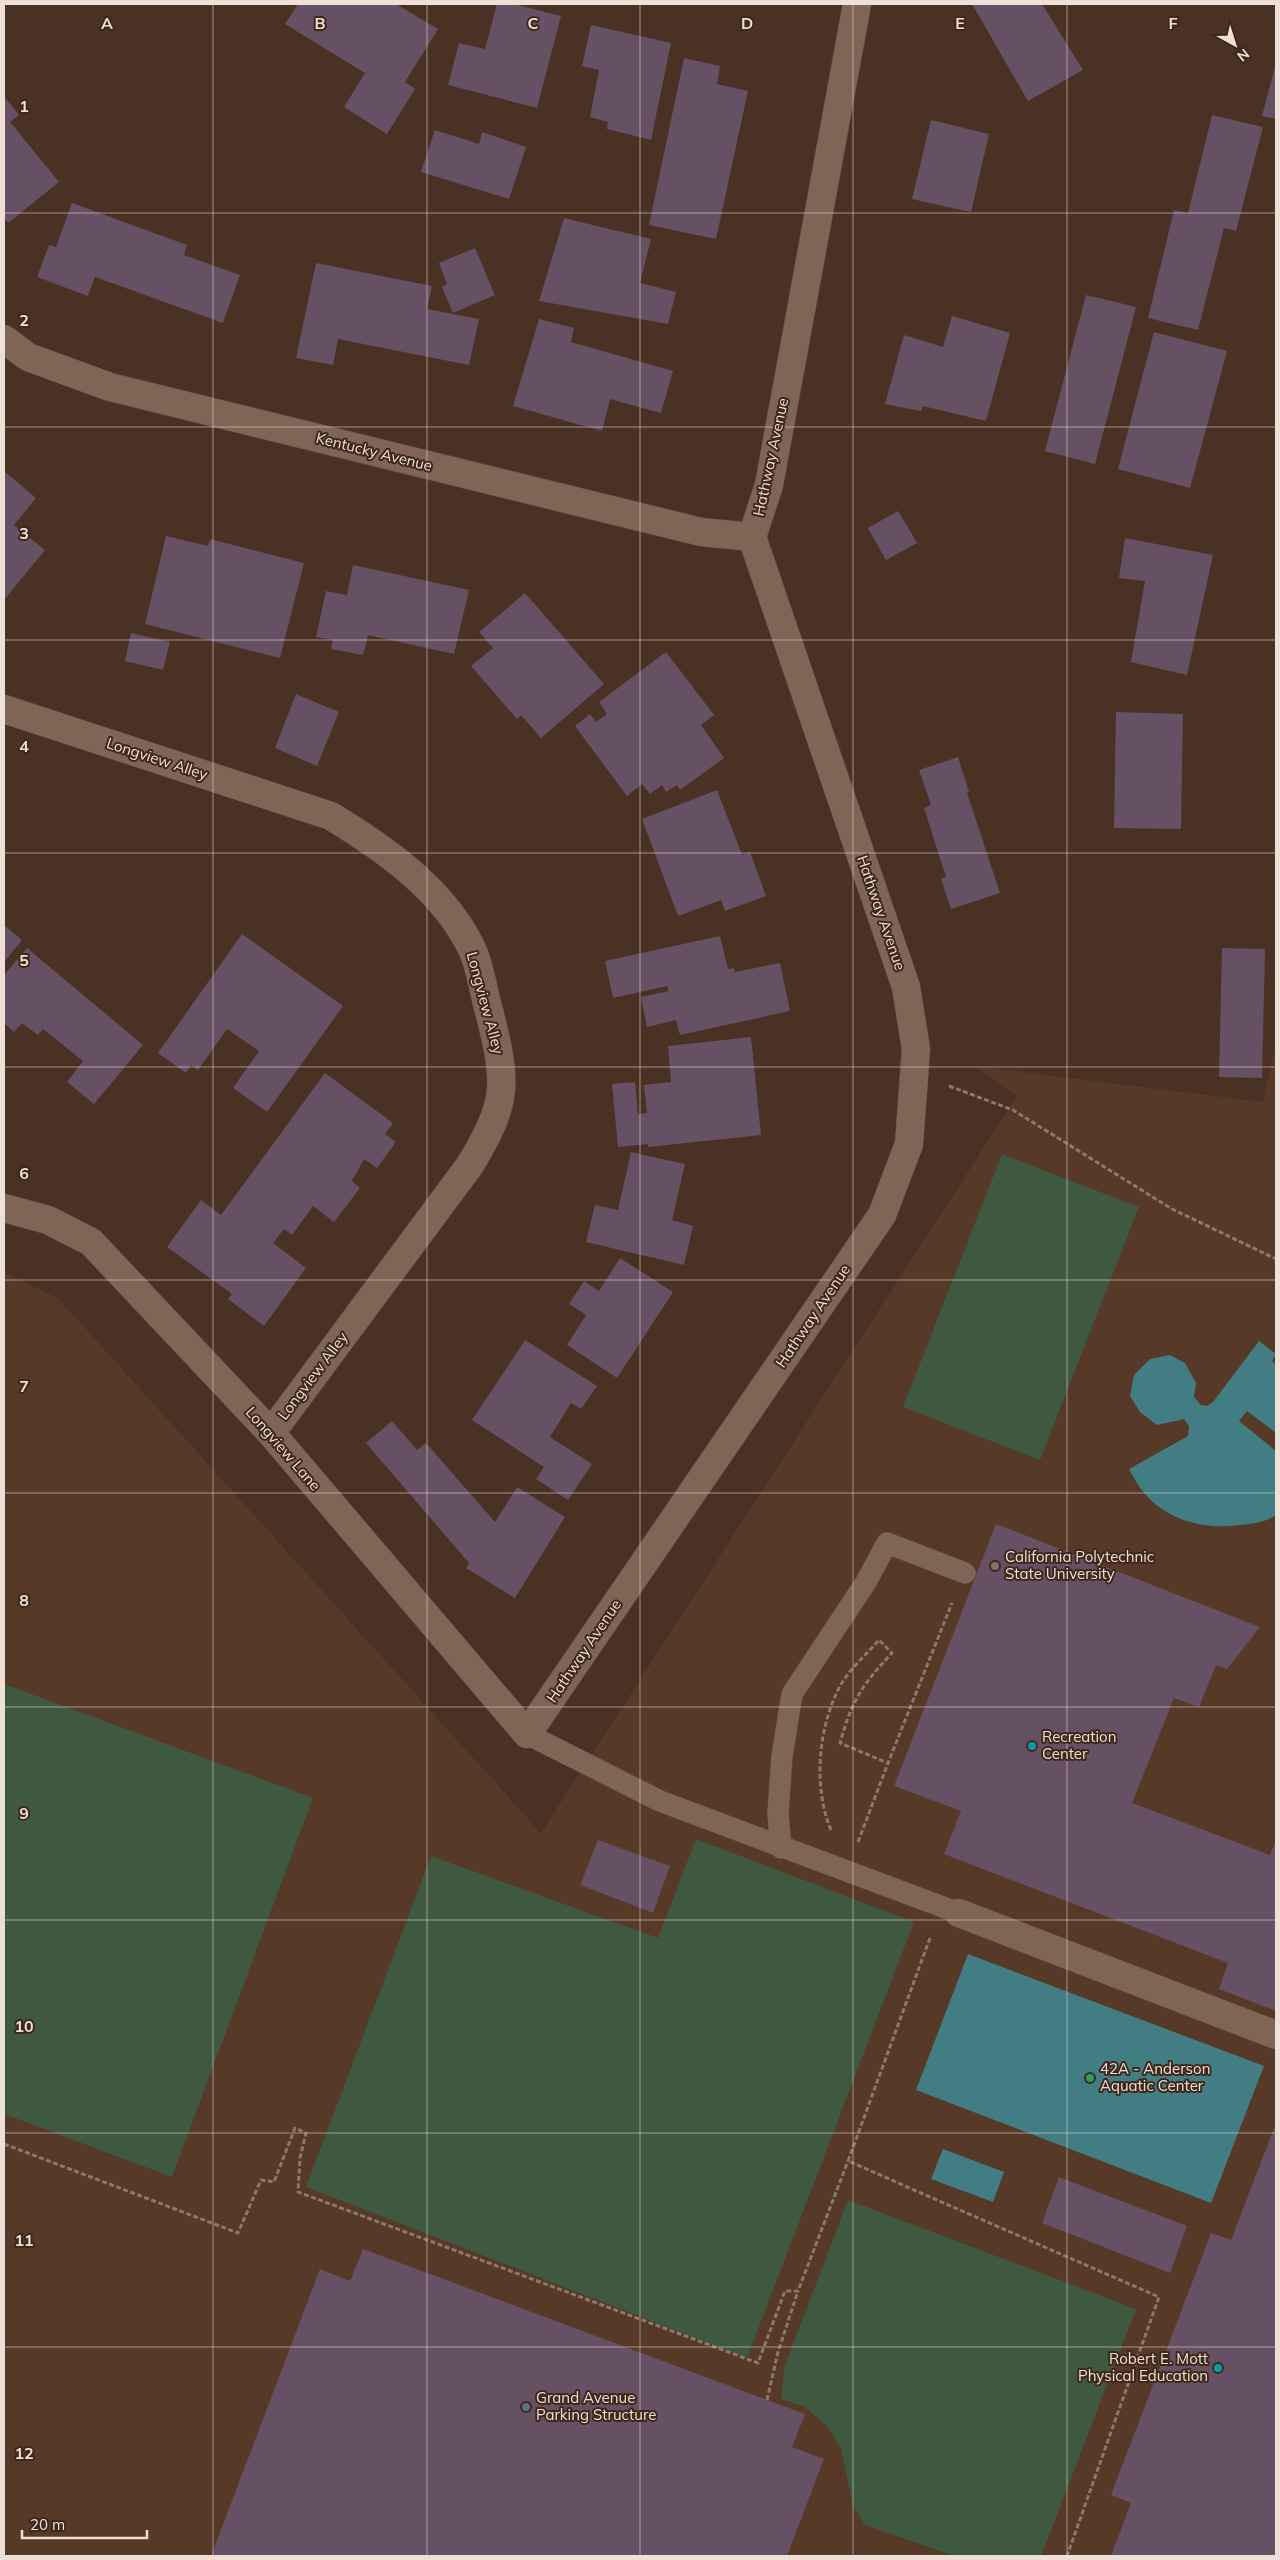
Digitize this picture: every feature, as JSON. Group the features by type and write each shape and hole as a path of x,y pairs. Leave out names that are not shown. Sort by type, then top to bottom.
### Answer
{"street":[{"name":"Hathway Avenue","path":"527,1734 882,1215 909,1144 916,1074 916,1049 906,987 752,537 768,485 858,4"},
{"name":"Kentucky Avenue","path":"4,339 28,357 110,387 701,532 752,537"},
{"name":"Longview Alley","path":"4,709 331,816 364,836 429,888 457,921 473,951 501,1060 503,1092 490,1132 470,1165 271,1433"},
{"name":"Longview Lane","path":"4,1208 48,1220 92,1242 271,1433 527,1734"},
{"path":"950,1910 1276,2036"}],"lane":[{"path":"782,1848 778,1814 782,1756 792,1694 866,1582 887,1543 965,1573"},
{"path":"527,1734 660,1801 950,1910"}],"path":[{"path":"916,1074 1013,1110 1172,1209 1276,1260"},
{"path":"862,1833 888,1763 965,1573"},
{"path":"833,1834 827,1820 819,1783 823,1741 839,1687 880,1640 892,1653 861,1689 852,1705 840,1743 888,1763"},
{"path":"767,2400 778,2352 798,2292 848,2162 950,1910"},
{"path":"4,2144 238,2233 261,2180 274,2182 294,2128 306,2133 300,2158 298,2192 758,2363 785,2291 798,2292"},
{"path":"848,2162 1158,2297 1067,2556"}],"shaded area":[{"name":"California Polytechnic State University","path":"1276,1041 1276,2556 4,2556 4,1272 59,1299 541,1833 1017,1096 975,1066 1263,1102"}],"green space":[{"path":"1002,1154 1139,1207 1040,1460 903,1407"},
{"path":"4,1684 313,1798 172,2177 4,2114"},
{"path":"696,1839 914,1922 747,2358 306,2187 431,1856 658,1938"},
{"path":"848,2200 1136,2309 1042,2554 1039,2556 954,2556 865,2525 853,2506 841,2448 826,2425 805,2407 781,2399 784,2368"}],"water":[{"path":"1259,1341 1276,1354 1272,1361 1276,1365 1276,1433 1247,1411 1239,1421 1276,1451 1276,1515 1258,1522 1226,1526 1201,1525 1177,1517 1155,1504 1146,1495 1129,1469 1188,1436 1189,1426 1184,1419 1157,1425 1140,1412 1130,1396 1134,1375 1150,1359 1170,1355 1185,1363 1196,1383 1194,1397 1201,1405 1207,1406 1213,1402"},
{"name":"42A - Anderson Aquatic Center","path":"968,1954 1264,2066 1211,2203 916,2090"},
{"path":"943,2149 1004,2172 993,2202 931,2179"}],"building":[{"path":"298,4 396,4 438,29 405,82 415,89 387,134 344,107 365,73 285,24"},
{"path":"497,4 514,4 561,16 537,108 448,85 459,43 485,49"},
{"path":"972,4 1042,4 1083,70 1028,101"},
{"path":"591,25 671,43 651,140 607,129 608,122 590,117 599,70 582,66"},
{"path":"684,58 720,66 717,84 748,91 716,239 649,225"},
{"path":"1276,63 1276,119 1262,116"},
{"path":"4,96 19,115 10,122 59,182 8,223 4,218"},
{"path":"1212,115 1263,127 1236,231 1224,228 1198,330 1148,318 1174,210 1188,213"},
{"path":"931,120 989,134 971,212 912,199"},
{"path":"435,130 479,144 482,132 526,147 509,199 421,172"},
{"path":"72,203 187,245 184,255 240,275 223,323 95,277 88,296 37,277 49,245 56,247"},
{"path":"564,218 651,239 640,283 676,292 668,324 539,301"},
{"path":"475,248 495,295 453,313 442,287 447,284 439,263"},
{"path":"316,263 432,286 427,309 479,319 469,365 338,339 333,365 296,358"},
{"path":"1086,295 1136,307 1095,464 1045,451"},
{"path":"952,316 1010,333 986,421 923,406 921,411 885,404 904,335 943,347"},
{"path":"539,319 574,328 571,342 673,371 661,413 610,399 602,431 513,406"},
{"path":"1154,332 1227,351 1190,488 1118,469"},
{"path":"4,471 36,498 14,525 45,550 4,600"},
{"path":"898,511 917,543 886,560 868,528"},
{"path":"166,536 208,546 210,539 304,563 280,658 145,624"},
{"path":"1125,538 1213,555 1187,675 1131,662 1145,581 1119,578"},
{"path":"353,565 469,590 454,654 368,635 363,655 331,649 333,640 316,637 326,591 347,595"},
{"path":"525,593 604,684 541,738 521,715 517,719 471,666 493,648 479,632"},
{"path":"131,633 170,642 163,670 125,661"},
{"path":"666,652 714,715 701,725 724,758 680,790 677,785 666,792 662,785 650,794 642,784 627,796 575,726 590,714 596,722 607,714 599,702"},
{"path":"296,694 339,712 317,766 275,748"},
{"path":"1116,712 1183,714 1181,829 1114,828"},
{"path":"958,757 969,792 967,793 1000,893 951,909 941,879 946,877 924,808 931,805 919,770"},
{"path":"717,790 742,855 750,852 766,896 725,911 721,900 678,916 642,819"},
{"path":"4,925 22,940 4,962"},
{"path":"242,934 343,1006 267,1112 233,1088 259,1051 227,1029 198,1070 191,1065 186,1073 158,1053"},
{"path":"720,936 728,969 734,968 735,972 780,963 790,1011 680,1035 676,1020 647,1027 641,997 669,991 667,986 613,998 605,961"},
{"path":"27,948 143,1045 94,1104 67,1082 83,1061 43,1029 38,1035 22,1023 14,1032 4,1023 4,975"},
{"path":"1222,948 1265,949 1262,1078 1219,1077"},
{"path":"751,1037 761,1135 648,1147 648,1144 618,1147 612,1084 635,1082 638,1114 647,1113 644,1085 671,1082 668,1046"},
{"path":"325,1073 393,1123 385,1134 396,1142 377,1168 364,1159 352,1181 360,1188 334,1222 313,1206 292,1235 284,1229 273,1243 306,1268 264,1326 228,1299 232,1294 167,1247 201,1200 221,1215"},
{"path":"631,1152 685,1164 672,1220 693,1226 684,1265 586,1242 595,1205 618,1210"},
{"path":"620,1258 673,1292 617,1378 567,1345 586,1315 569,1304 584,1281 599,1291"},
{"path":"525,1340 597,1386 581,1409 571,1403 550,1437 592,1464 568,1500 536,1479 544,1467 472,1420"},
{"path":"392,1421 417,1450 426,1443 495,1522 517,1487 565,1517 515,1598 466,1568 469,1563 366,1443"},
{"name":"Recreation Center","path":"996,1524 1260,1627 1227,1669 1216,1665 1199,1707 1174,1698 1132,1803 1270,1855 1276,1839 1276,2011 1219,1989 1228,1963 944,1854 961,1811 894,1786"},
{"path":"598,1840 670,1866 653,1913 580,1885"},
{"name":"Robert E. Mott Physical Education","path":"1276,2123 1276,2556 1111,2556 1131,2503 1111,2495 1211,2233 1231,2240"},
{"path":"1059,2177 1187,2226 1170,2273 1042,2223"},
{"name":"Grand Avenue Parking Structure","path":"363,2249 805,2414 792,2447 824,2459 787,2556 211,2556 320,2269 350,2281"}],"place":[{"name":"California Polytechnic State University","path":"995,1566"},
{"name":"Recreation Center","path":"1032,1746"},
{"name":"42A - Anderson Aquatic Center","path":"1090,2078"},
{"name":"Robert E. Mott Physical Education","path":"1218,2368"},
{"name":"Grand Avenue Parking Structure","path":"526,2407"}]}
